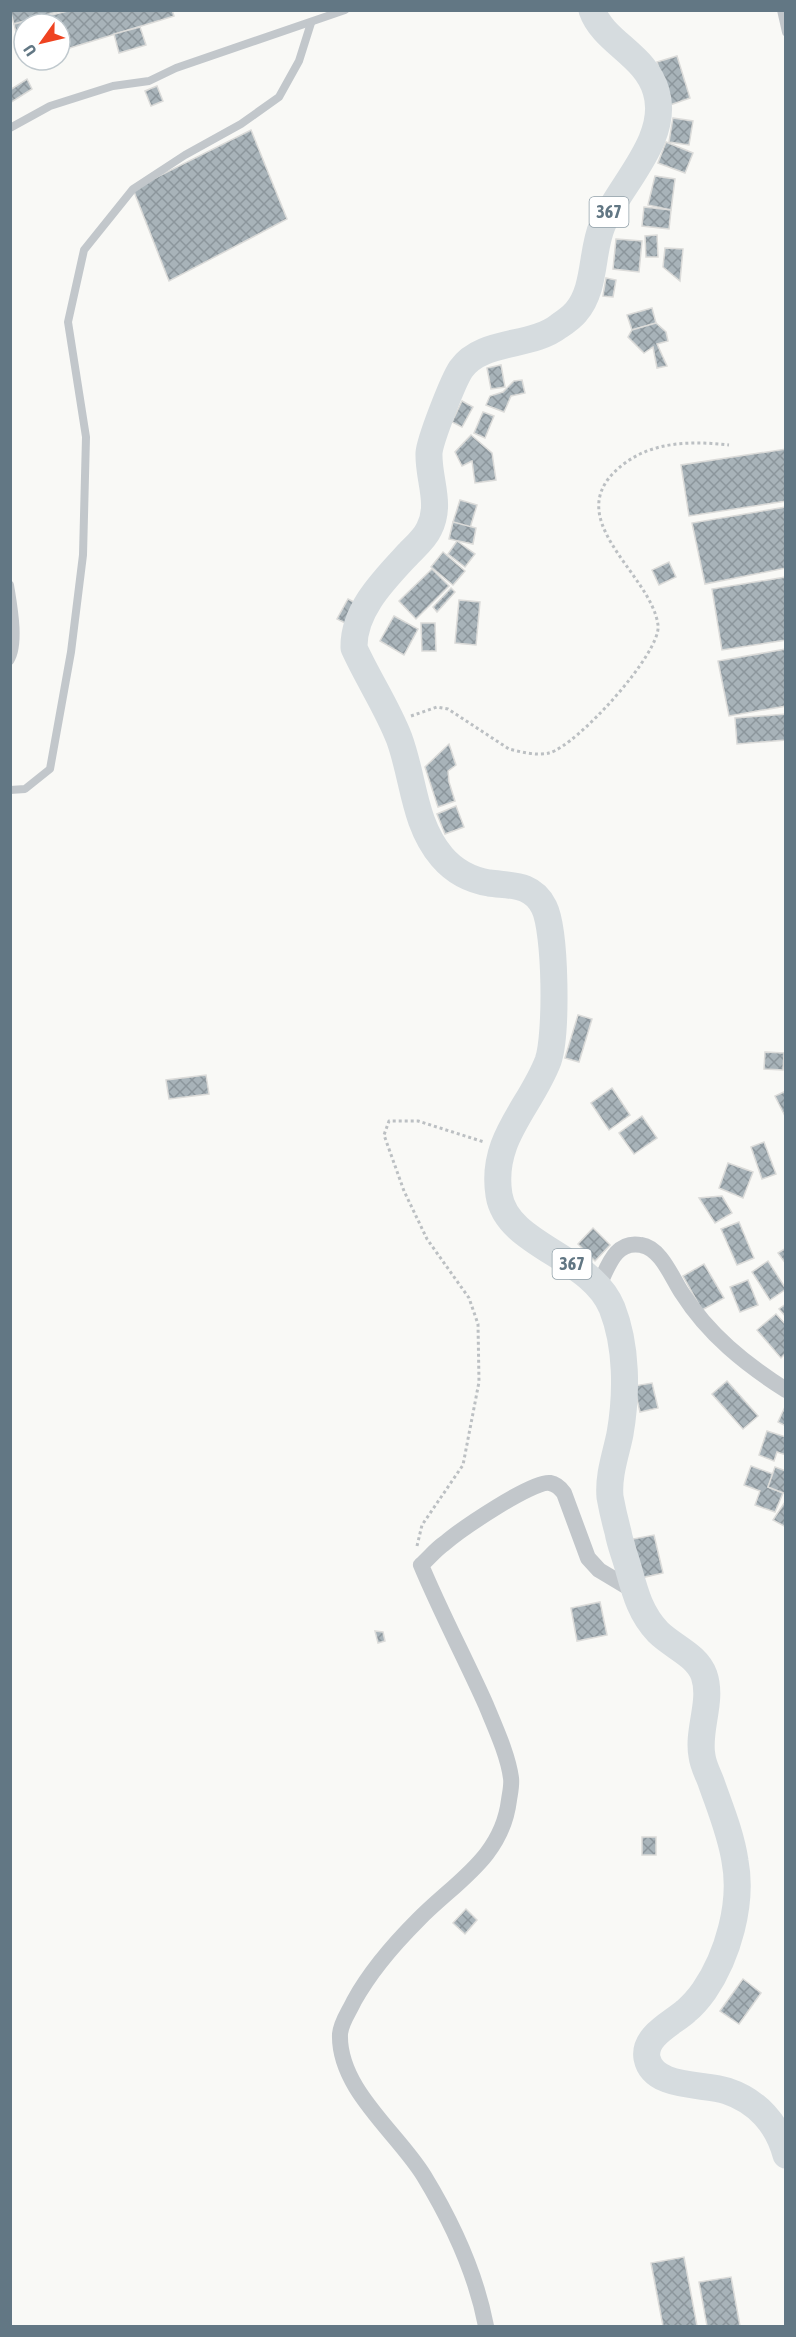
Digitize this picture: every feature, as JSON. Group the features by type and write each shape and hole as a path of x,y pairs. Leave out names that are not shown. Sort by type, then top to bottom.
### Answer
{"main road":[{"name":"367","path":"592,10 606,30 646,70 656,88 658,99 656,123 644,154 603,224 588,290 576,312 537,339 480,353 461,369 431,440 430,468 436,503 433,520 428,531 386,578 370,600 354,635 354,648 393,724 401,744 422,824 432,843 445,861 473,879 516,885 527,889 543,905 547,917 552,955 552,1046 547,1064 502,1148 497,1178 501,1205 523,1231 585,1272 599,1285 616,1318 624,1359 622,1418 611,1472 610,1496 618,1537 639,1607 664,1638 694,1660 703,1670 706,1699 701,1755 731,1841 737,1875 735,1909 720,1960 703,1992 684,2013 654,2037 647,2051 647,2057 651,2067 667,2080 719,2089 744,2098 764,2113 774,2126 781,2138 786,2155"}],"street":[{"path":"599,1285 613,1255 627,1245 643,1245 654,1252 683,1295 718,1338 752,1369 786,1390"},
{"path":"486,2326 480,2297 454,2232 423,2175 388,2131 352,2079 345,2065 340,2036 342,2026 362,1986 419,1919 471,1874 494,1843 507,1817 512,1779 498,1732 421,1565 451,1538 519,1494 542,1483 551,1483 560,1488 564,1494 588,1558 593,1565 633,1591"}],"lane":[{"path":"10,128 50,106 113,86 149,81 176,68 345,10"},
{"path":"781,10 786,32"},
{"path":"10,790 25,789 50,769 71,652 83,555 86,437 68,322 84,250 133,189 185,155 241,124 279,97 299,62 311,23"},
{"path":"10,585 15,632 13,656 10,661"}],"path":[{"path":"393,724 424,710 437,707 448,709 509,749 520,752 548,754 576,738 638,668 656,640 659,626 654,610 606,531 598,509 600,490 613,472 645,451 681,443 729,446"},
{"path":"421,1565 417,1556 417,1543 422,1525 463,1465 479,1382 478,1324 470,1298 427,1239 404,1191 384,1135 389,1121 418,1121 502,1148"}],"building":[{"path":"10,10 64,10 12,12 12,17"},
{"path":"72,10 172,10 174,16 72,47 72,12 64,12"},
{"path":"140,27 146,45 119,53 114,34"},
{"path":"677,56 690,98 670,105 657,62"},
{"path":"27,79 32,89 10,103 10,90"},
{"path":"157,86 163,101 151,106 145,91"},
{"path":"673,118 693,121 689,145 669,142"},
{"path":"251,130 287,219 169,281 133,189"},
{"path":"666,142 693,153 685,173 658,163"},
{"path":"655,176 675,179 671,210 648,205"},
{"path":"644,207 671,210 669,229 642,226"},
{"path":"657,235 658,257 646,257 645,236"},
{"path":"616,239 642,241 639,272 613,269"},
{"path":"665,248 683,249 680,281 663,267"},
{"path":"606,278 616,280 613,297 603,296"},
{"path":"652,308 656,323 632,330 627,315"},
{"path":"656,323 666,332 668,341 657,344 667,366 657,368 653,347 644,353 628,337 632,330"},
{"path":"501,365 505,387 491,389 487,368"},
{"path":"522,380 525,393 511,396 504,412 486,405 490,396 503,392 514,381"},
{"path":"462,401 473,407 462,427 452,422"},
{"path":"483,412 494,416 485,438 474,433"},
{"path":"471,435 492,453 496,480 475,483 472,461 462,466 455,452"},
{"path":"786,449 786,501 689,516 681,465"},
{"path":"460,500 477,505 470,528 453,522"},
{"path":"786,507 786,568 705,584 692,523"},
{"path":"453,522 476,528 473,544 449,539"},
{"path":"457,541 475,554 465,567 448,554"},
{"path":"443,552 465,571 453,585 431,567"},
{"path":"669,562 676,577 659,585 652,570"},
{"path":"432,569 449,586 416,619 399,601"},
{"path":"786,577 786,640 722,650 712,589"},
{"path":"451,588 455,592 437,612 433,607"},
{"path":"348,599 364,607 353,627 337,619"},
{"path":"459,600 480,602 476,645 455,643"},
{"path":"394,616 418,629 404,655 380,641"},
{"path":"421,623 435,623 436,651 422,651"},
{"path":"786,649 786,706 729,716 718,661"},
{"path":"786,714 786,740 737,744 735,718"},
{"path":"449,744 456,765 448,771 455,801 438,807 425,767"},
{"path":"456,806 464,827 445,834 437,814"},
{"path":"578,1015 592,1019 579,1062 565,1058"},
{"path":"765,1052 784,1053 783,1070 764,1069"},
{"path":"206,1075 209,1094 169,1099 166,1080"},
{"path":"612,1088 630,1115 609,1130 591,1103"},
{"path":"786,1091 786,1118 775,1096"},
{"path":"642,1116 657,1138 634,1154 619,1133"},
{"path":"764,1142 776,1174 762,1179 751,1147"},
{"path":"728,1163 753,1172 743,1198 719,1188"},
{"path":"722,1196 732,1213 715,1223 699,1198"},
{"path":"739,1222 754,1258 737,1265 721,1229"},
{"path":"593,1228 610,1245 595,1261 578,1244"},
{"path":"786,1248 786,1264 778,1253"},
{"path":"768,1261 786,1289 770,1300 752,1272"},
{"path":"704,1264 724,1298 702,1310 683,1276"},
{"path":"748,1280 758,1305 740,1312 730,1287"},
{"path":"786,1304 786,1317 779,1309"},
{"path":"776,1314 786,1325 786,1353 781,1358 757,1330"},
{"path":"727,1381 758,1416 743,1429 712,1394"},
{"path":"652,1383 658,1408 640,1412 634,1386"},
{"path":"786,1407 786,1426 778,1422"},
{"path":"767,1431 786,1437 786,1455 777,1452 774,1461 759,1455"},
{"path":"751,1466 773,1474 768,1487 783,1493 775,1512 755,1505 760,1491 744,1485"},
{"path":"775,1467 786,1471 786,1494 768,1487"},
{"path":"786,1502 786,1527 773,1520"},
{"path":"654,1535 663,1573 641,1578 633,1539"},
{"path":"600,1602 607,1635 577,1641 571,1608"},
{"path":"375,1631 383,1632 385,1641 378,1643"},
{"path":"642,1837 656,1837 656,1855 642,1855"},
{"path":"466,1909 477,1920 465,1934 453,1923"},
{"path":"743,1979 761,1993 739,2024 720,2011"},
{"path":"684,2257 697,2326 663,2326 651,2263"},
{"path":"731,2277 740,2326 707,2326 699,2282"}]}
